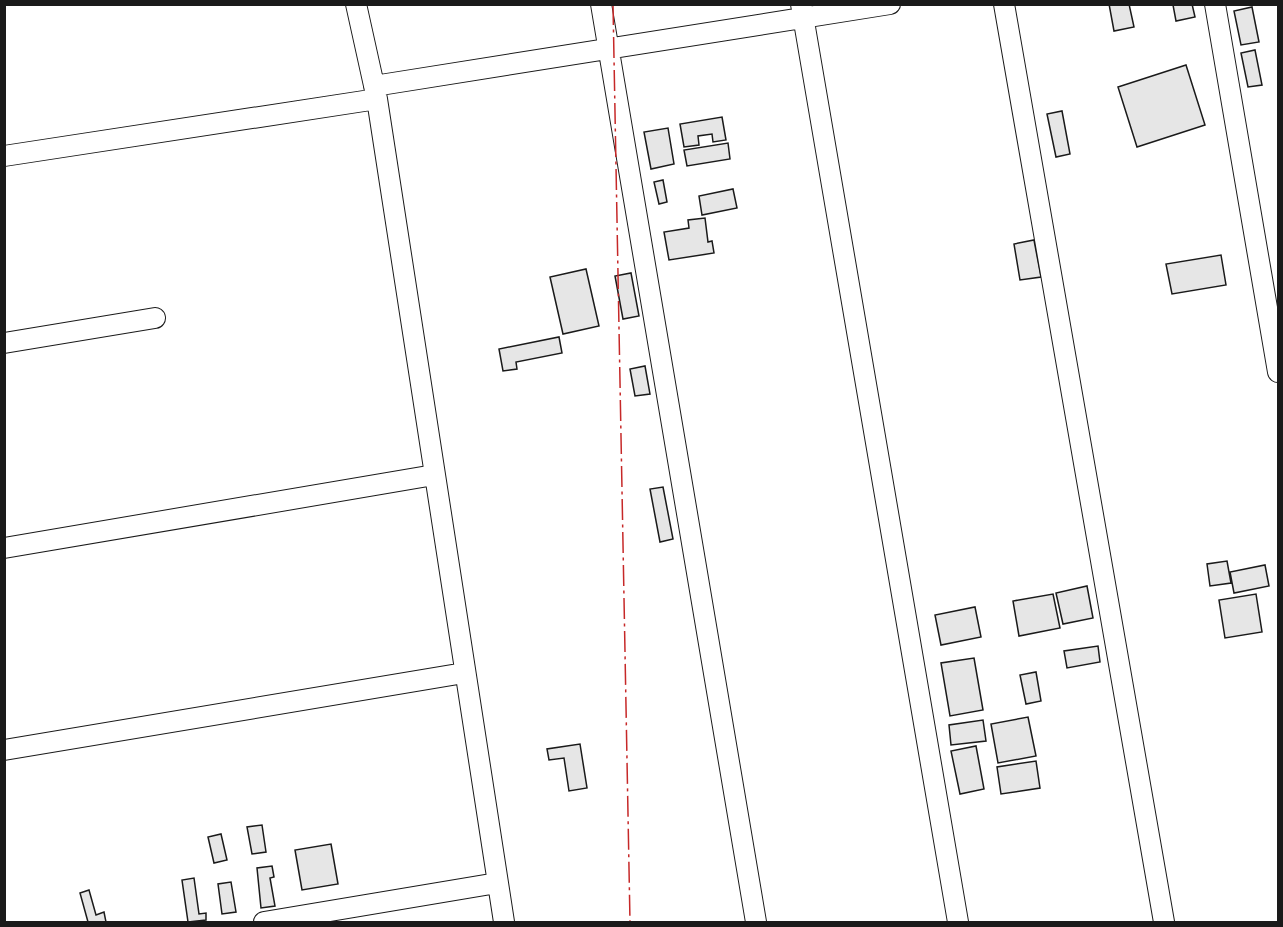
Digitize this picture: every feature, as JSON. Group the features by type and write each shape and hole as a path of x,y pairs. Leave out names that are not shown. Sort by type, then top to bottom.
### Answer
{"street":[{"path":"356,4 376,92 504,922"},
{"path":"601,4 756,922"},
{"path":"4,156 376,92 802,11 890,4"},
{"path":"1004,4 1164,922"},
{"path":"1215,4 1278,372"},
{"path":"802,11 958,922"},
{"path":"4,343 155,318"},
{"path":"4,548 434,475"},
{"path":"4,750 464,673"},
{"path":"264,922 497,883"}],"building":[{"path":"1109,4 1129,4 1134,27 1114,31"},
{"path":"1192,4 1195,17 1176,21 1173,5"},
{"path":"1252,7 1259,42 1241,45 1234,11"},
{"path":"1255,50 1262,85 1248,87 1241,53"},
{"path":"1186,65 1205,125 1137,147 1118,87"},
{"path":"1062,111 1070,154 1056,157 1047,114"},
{"path":"722,117 726,140 713,142 712,134 698,136 699,145 684,147 680,124"},
{"path":"668,128 674,164 651,169 644,132"},
{"path":"728,143 730,159 687,166 684,150"},
{"path":"663,180 667,202 659,204 654,182"},
{"path":"733,189 737,208 702,215 699,196"},
{"path":"705,218 708,242 712,241 714,253 669,260 664,232 689,228 688,220"},
{"path":"1034,240 1041,277 1020,280 1014,244"},
{"path":"1221,255 1226,285 1172,294 1166,264"},
{"path":"586,269 599,326 563,334 550,277"},
{"path":"631,273 639,316 623,319 615,276"},
{"path":"559,337 562,353 516,362 517,369 503,371 499,349"},
{"path":"645,366 650,394 635,396 630,369"},
{"path":"663,487 673,539 660,542 650,489"},
{"path":"1227,561 1231,583 1210,586 1207,564"},
{"path":"1265,565 1269,586 1234,593 1230,572"},
{"path":"1087,586 1093,618 1063,624 1056,593"},
{"path":"1053,594 1060,628 1019,636 1013,601"},
{"path":"1256,594 1262,632 1225,638 1219,600"},
{"path":"975,607 981,637 941,645 935,615"},
{"path":"1098,646 1100,662 1067,668 1064,651"},
{"path":"974,658 983,710 950,716 941,663"},
{"path":"1036,672 1041,701 1026,704 1020,675"},
{"path":"1028,717 1036,756 998,763 991,724"},
{"path":"983,720 986,741 951,745 949,725"},
{"path":"580,744 587,788 569,791 564,758 549,760 547,749"},
{"path":"976,746 984,789 960,794 951,751"},
{"path":"1036,761 1040,788 1001,794 997,767"},
{"path":"262,825 266,852 252,854 247,827"},
{"path":"221,834 227,860 214,863 208,837"},
{"path":"331,844 338,884 302,890 295,850"},
{"path":"272,866 274,877 270,878 275,906 261,908 257,868"},
{"path":"194,878 199,914 206,913 206,920 188,922 182,880"},
{"path":"231,882 236,912 222,914 218,884"},
{"path":"89,890 96,915 104,912 106,922 88,922 80,893"}],"power":[{"path":"613,4 630,922"}]}
